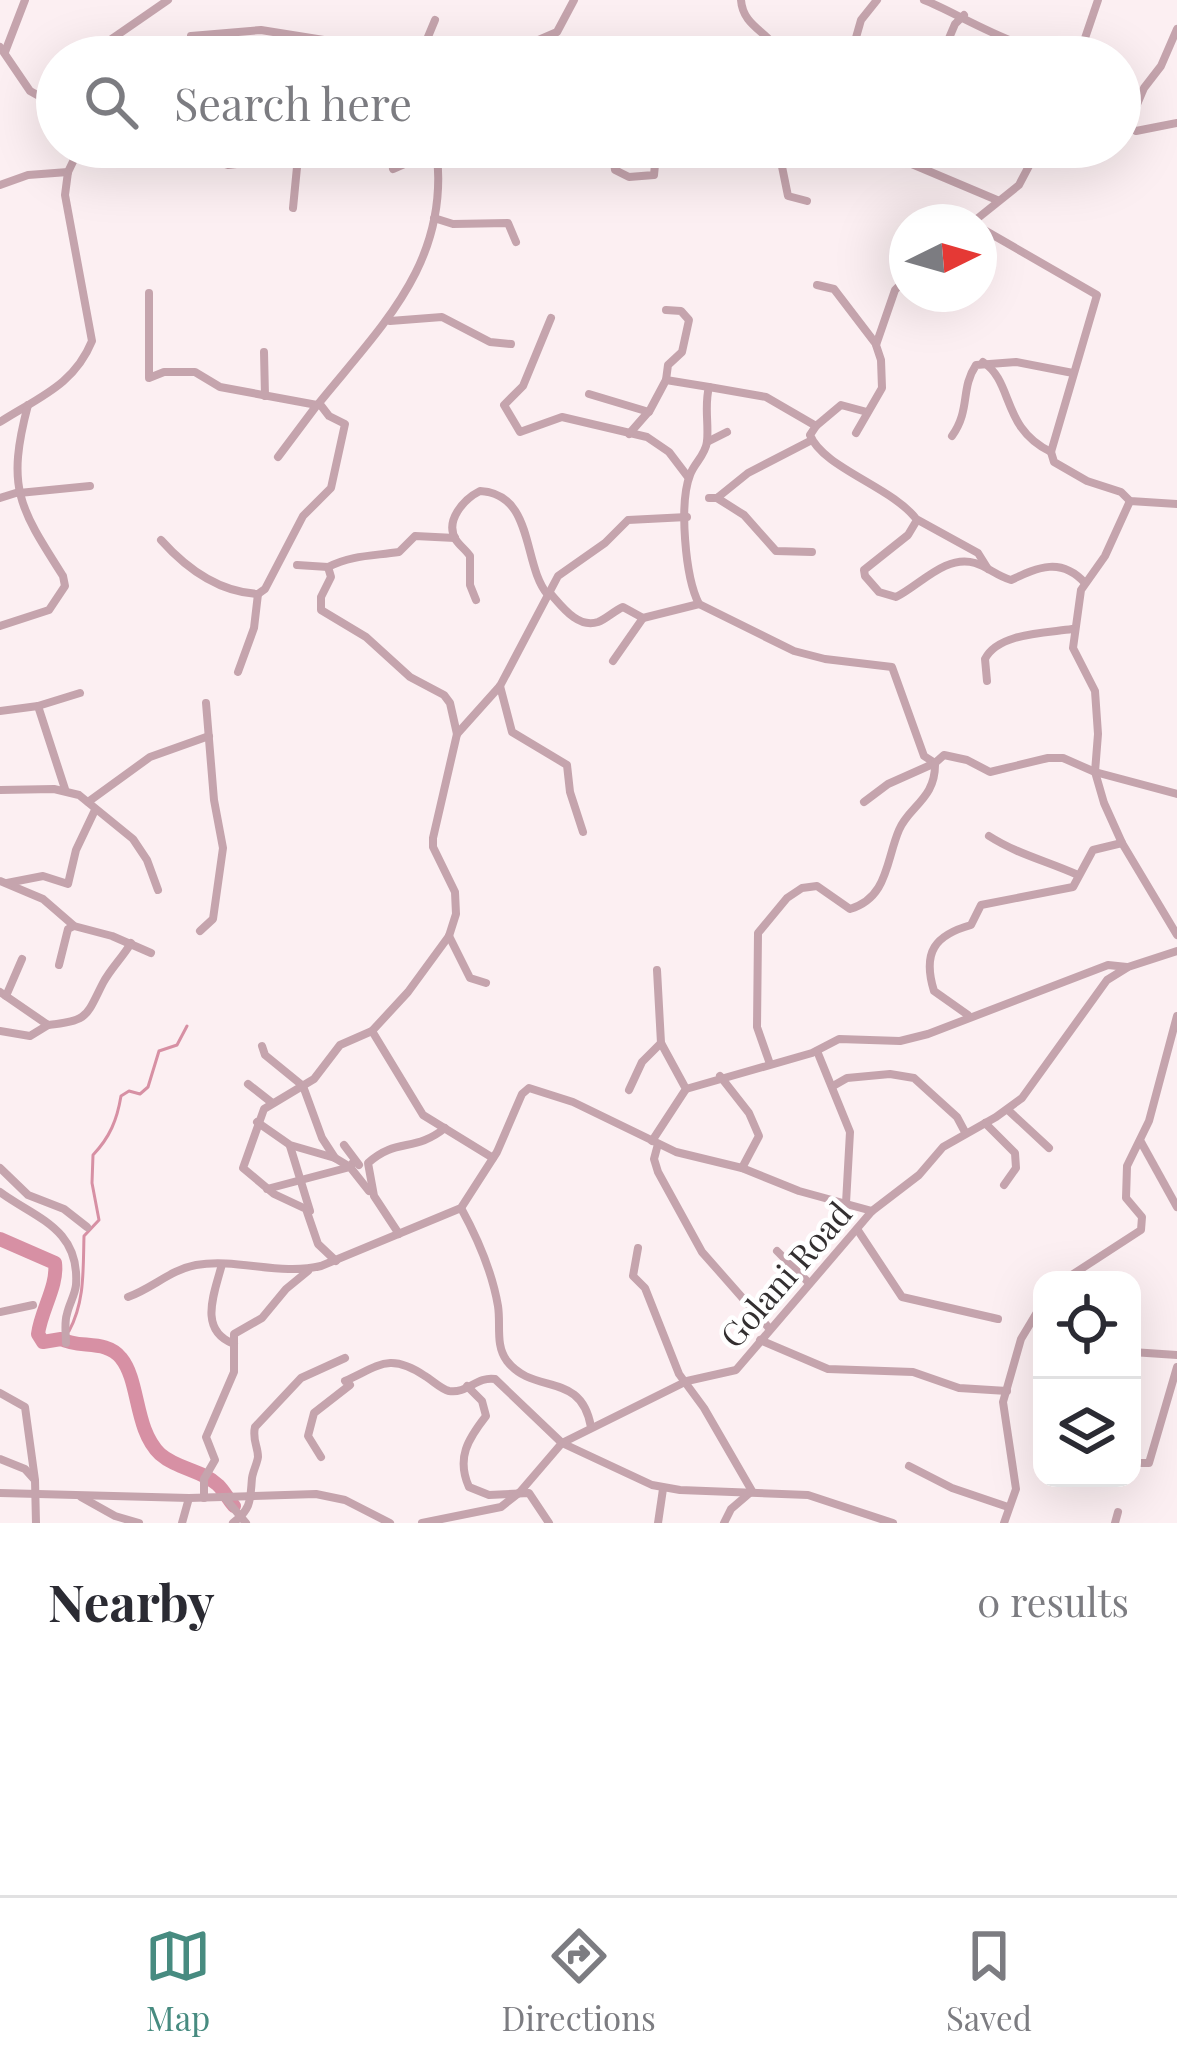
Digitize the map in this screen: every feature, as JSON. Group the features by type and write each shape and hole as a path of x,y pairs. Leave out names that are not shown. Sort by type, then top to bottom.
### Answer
{"street":[{"path":"25,0 2,50 36,95"},
{"path":"117,36 168,0"},
{"path":"548,36 557,32 574,0"},
{"path":"741,0 746,20 767,36"},
{"path":"856,36 861,20 877,0"},
{"path":"924,0 1007,36"},
{"path":"951,10 958,0"},
{"path":"1086,36 1098,0"},
{"path":"950,36 964,15"},
{"path":"429,36 435,20"},
{"path":"1141,93 1161,66 1177,29"},
{"path":"191,36 261,30 299,36"},
{"path":"1141,130 1176,122"},
{"path":"0,422 75,373 92,341 66,208 70,168"},
{"path":"293,208 297,168"},
{"path":"278,457 388,321 412,279 434,218 438,168"},
{"path":"615,168 629,177 654,175 655,168"},
{"path":"782,168 788,196 807,201"},
{"path":"921,168 997,200"},
{"path":"993,204 1019,185 1028,168"},
{"path":"0,185 28,175 68,172"},
{"path":"434,218 453,224 508,223 516,242"},
{"path":"997,236 1096,292 1052,452 1054,462 1063,470 1121,492 1130,501 1177,504"},
{"path":"817,285 834,289 876,345 883,384 856,434"},
{"path":"148,293 146,376 196,371 220,387 318,404 344,424 331,488 303,516 277,570 258,594 254,628 238,672"},
{"path":"876,345 889,307"},
{"path":"629,434 649,412 666,380 668,365 681,356 689,323 681,310 666,310"},
{"path":"388,321 442,317 490,342 511,344"},
{"path":"551,318 524,386 504,405 518,430 527,432 562,417 652,439 688,477"},
{"path":"264,352 265,396"},
{"path":"952,436 965,414 970,374 983,362 1016,362 1073,373"},
{"path":"983,362 993,369 1023,434 1052,452"},
{"path":"666,380 777,401 816,426"},
{"path":"698,604 689,576 688,477 707,442 704,412 709,387"},
{"path":"589,394 649,412"},
{"path":"0,626 49,610 65,586 22,509 21,431 28,403"},
{"path":"812,552 776,550 744,515 713,498 748,473 811,440 816,426 841,405 867,412"},
{"path":"707,442 727,432"},
{"path":"811,440 896,498 917,520 978,554 988,570"},
{"path":"0,498 90,486"},
{"path":"476,600 470,585 470,556 454,538 454,519 463,503 480,490 492,492 524,526 537,579 578,621 601,621 623,607 643,618"},
{"path":"1130,501 1105,556 1085,583 1072,629 1073,648 1095,691 1095,772 1122,843 1177,935"},
{"path":"457,734 500,686 548,594 571,565 605,543 628,520 687,517"},
{"path":"917,520 908,535 864,570 879,592 896,597 945,565 962,562 973,562 1011,580 1038,567 1062,566 1085,583"},
{"path":"297,566 328,567 371,552 399,552 416,536 454,538"},
{"path":"161,540 185,567 238,593 258,594"},
{"path":"310,1213 267,1190 243,1168 257,1122 271,1102 318,1075 340,1046 372,1031 449,936 456,914 455,892 433,848 457,734 450,703 444,694 410,677 366,637 321,610 321,597 331,578 328,567"},
{"path":"613,661 643,618 698,604 794,651 855,664 888,664 924,756 935,763"},
{"path":"987,681 985,659 994,647 1072,629"},
{"path":"500,686 512,732 567,765 570,792 584,832"},
{"path":"0,711 80,693"},
{"path":"200,931 213,919 223,848 206,704"},
{"path":"38,706 65,790"},
{"path":"3,882 44,876 68,884 91,806 151,757 209,736"},
{"path":"864,802 944,755 990,772 1063,758 1095,772 1177,794"},
{"path":"770,1064 758,1027 758,933 771,913 802,888 817,886 850,909 868,900 890,865 898,832 923,801 935,763"},
{"path":"0,790 65,790 91,806 137,843 158,890"},
{"path":"989,836 1012,852 1033,855 1078,874"},
{"path":"969,1016 934,991 932,952 942,935 971,925 981,905 1068,890 1093,850 1122,843"},
{"path":"3,882 48,902 74,926 152,952"},
{"path":"59,965 68,929 74,926"},
{"path":"449,936 470,978 486,983"},
{"path":"0,1031 30,1036 48,1025 81,1020 131,943"},
{"name":"Golani Road","path":"422,1523 489,1517 520,1492 562,1443 687,1382 730,1373 872,1211 919,1175 943,1147 1008,1110 1041,1076 1091,998 1108,980 1128,967 1177,951"},
{"path":"22,959 3,994 48,1025"},
{"name":"Golani Road","path":"686,1089 817,1051 845,1038 901,1041 1108,965 1128,967"},
{"path":"658,970 661,1043 686,1089 655,1143 658,1172 702,1252 769,1328"},
{"path":"1078,1271 1141,1230 1142,1217 1125,1192 1127,1166 1140,1141 1177,1016"},
{"path":"372,1031 424,1115 493,1158"},
{"path":"629,1090 642,1062 661,1043"},
{"path":"262,1046 266,1055 303,1086 318,1128 399,1234"},
{"path":"817,1051 850,1132 847,1203"},
{"path":"833,1086 847,1078 890,1074 914,1078 957,1117 965,1132"},
{"path":"720,1076 749,1113 759,1136 742,1168"},
{"path":"248,1084 271,1102"},
{"path":"128,1298 148,1292 178,1270 222,1264 312,1268 336,1262 461,1208 493,1158 519,1099 530,1088 573,1102 655,1143 872,1211"},
{"path":"1008,1110 1049,1148"},
{"path":"257,1122 290,1145 346,1163 370,1186"},
{"path":"985,1123 1015,1153 1016,1168 1004,1185"},
{"path":"374,1196 368,1163 372,1159 395,1146 423,1145 445,1128"},
{"path":"1140,1141 1177,1208"},
{"path":"290,1145 318,1244 336,1262"},
{"path":"344,1145 346,1163"},
{"path":"267,1190 346,1163"},
{"path":"0,1168 28,1195 64,1209 87,1227"},
{"path":"0,1192 50,1221 70,1253 76,1283 64,1319 66,1343"},
{"path":"461,1208 486,1257 498,1305 502,1355 522,1376 567,1389 586,1408 591,1426"},
{"path":"857,1229 902,1297 998,1319"},
{"path":"638,1248 633,1276 645,1288 673,1363 752,1491"},
{"path":"777,1251 809,1283"},
{"path":"222,1264 211,1317 221,1339 234,1344"},
{"path":"204,1498 204,1479 215,1460 206,1437 234,1372 232,1338 262,1318 312,1268"},
{"path":"0,1312 34,1305"},
{"path":"1004,1523 1016,1489 1003,1406 1021,1339 1033,1319"},
{"path":"760,1340 828,1369 913,1372 967,1389 1006,1391"},
{"path":"1141,1353 1177,1355"},
{"path":"225,1498 240,1521 253,1496 258,1456 252,1436 255,1427 301,1378 345,1358"},
{"path":"321,1457 308,1436 314,1413 348,1383 386,1361 410,1366 447,1390 483,1377 495,1378 562,1443 663,1488 817,1497 893,1523"},
{"path":"1141,1463 1148,1463 1177,1367"},
{"path":"467,1386 482,1401 486,1416 464,1452 465,1481 481,1494 532,1495 549,1523"},
{"path":"0,1393 24,1406 36,1523"},
{"path":"0,1459 25,1469 35,1480"},
{"path":"909,1466 1008,1508"},
{"path":"658,1523 663,1488"},
{"path":"724,1523 731,1509 752,1491"},
{"path":"0,1492 189,1498 329,1495 390,1523"},
{"path":"76,1494 114,1519 140,1523"},
{"path":"182,1523 189,1498"},
{"path":"1115,1523 1118,1512"}],"waterway":[{"path":"69,1331 81,1297 84,1236 99,1220 93,1155 112,1128 121,1096 129,1091 140,1094 148,1087 159,1051 177,1045 187,1026"},
{"path":"0,1239 55,1263 38,1334 43,1342 61,1339 115,1352 127,1368 152,1444 167,1459 212,1480 234,1506"}]}
